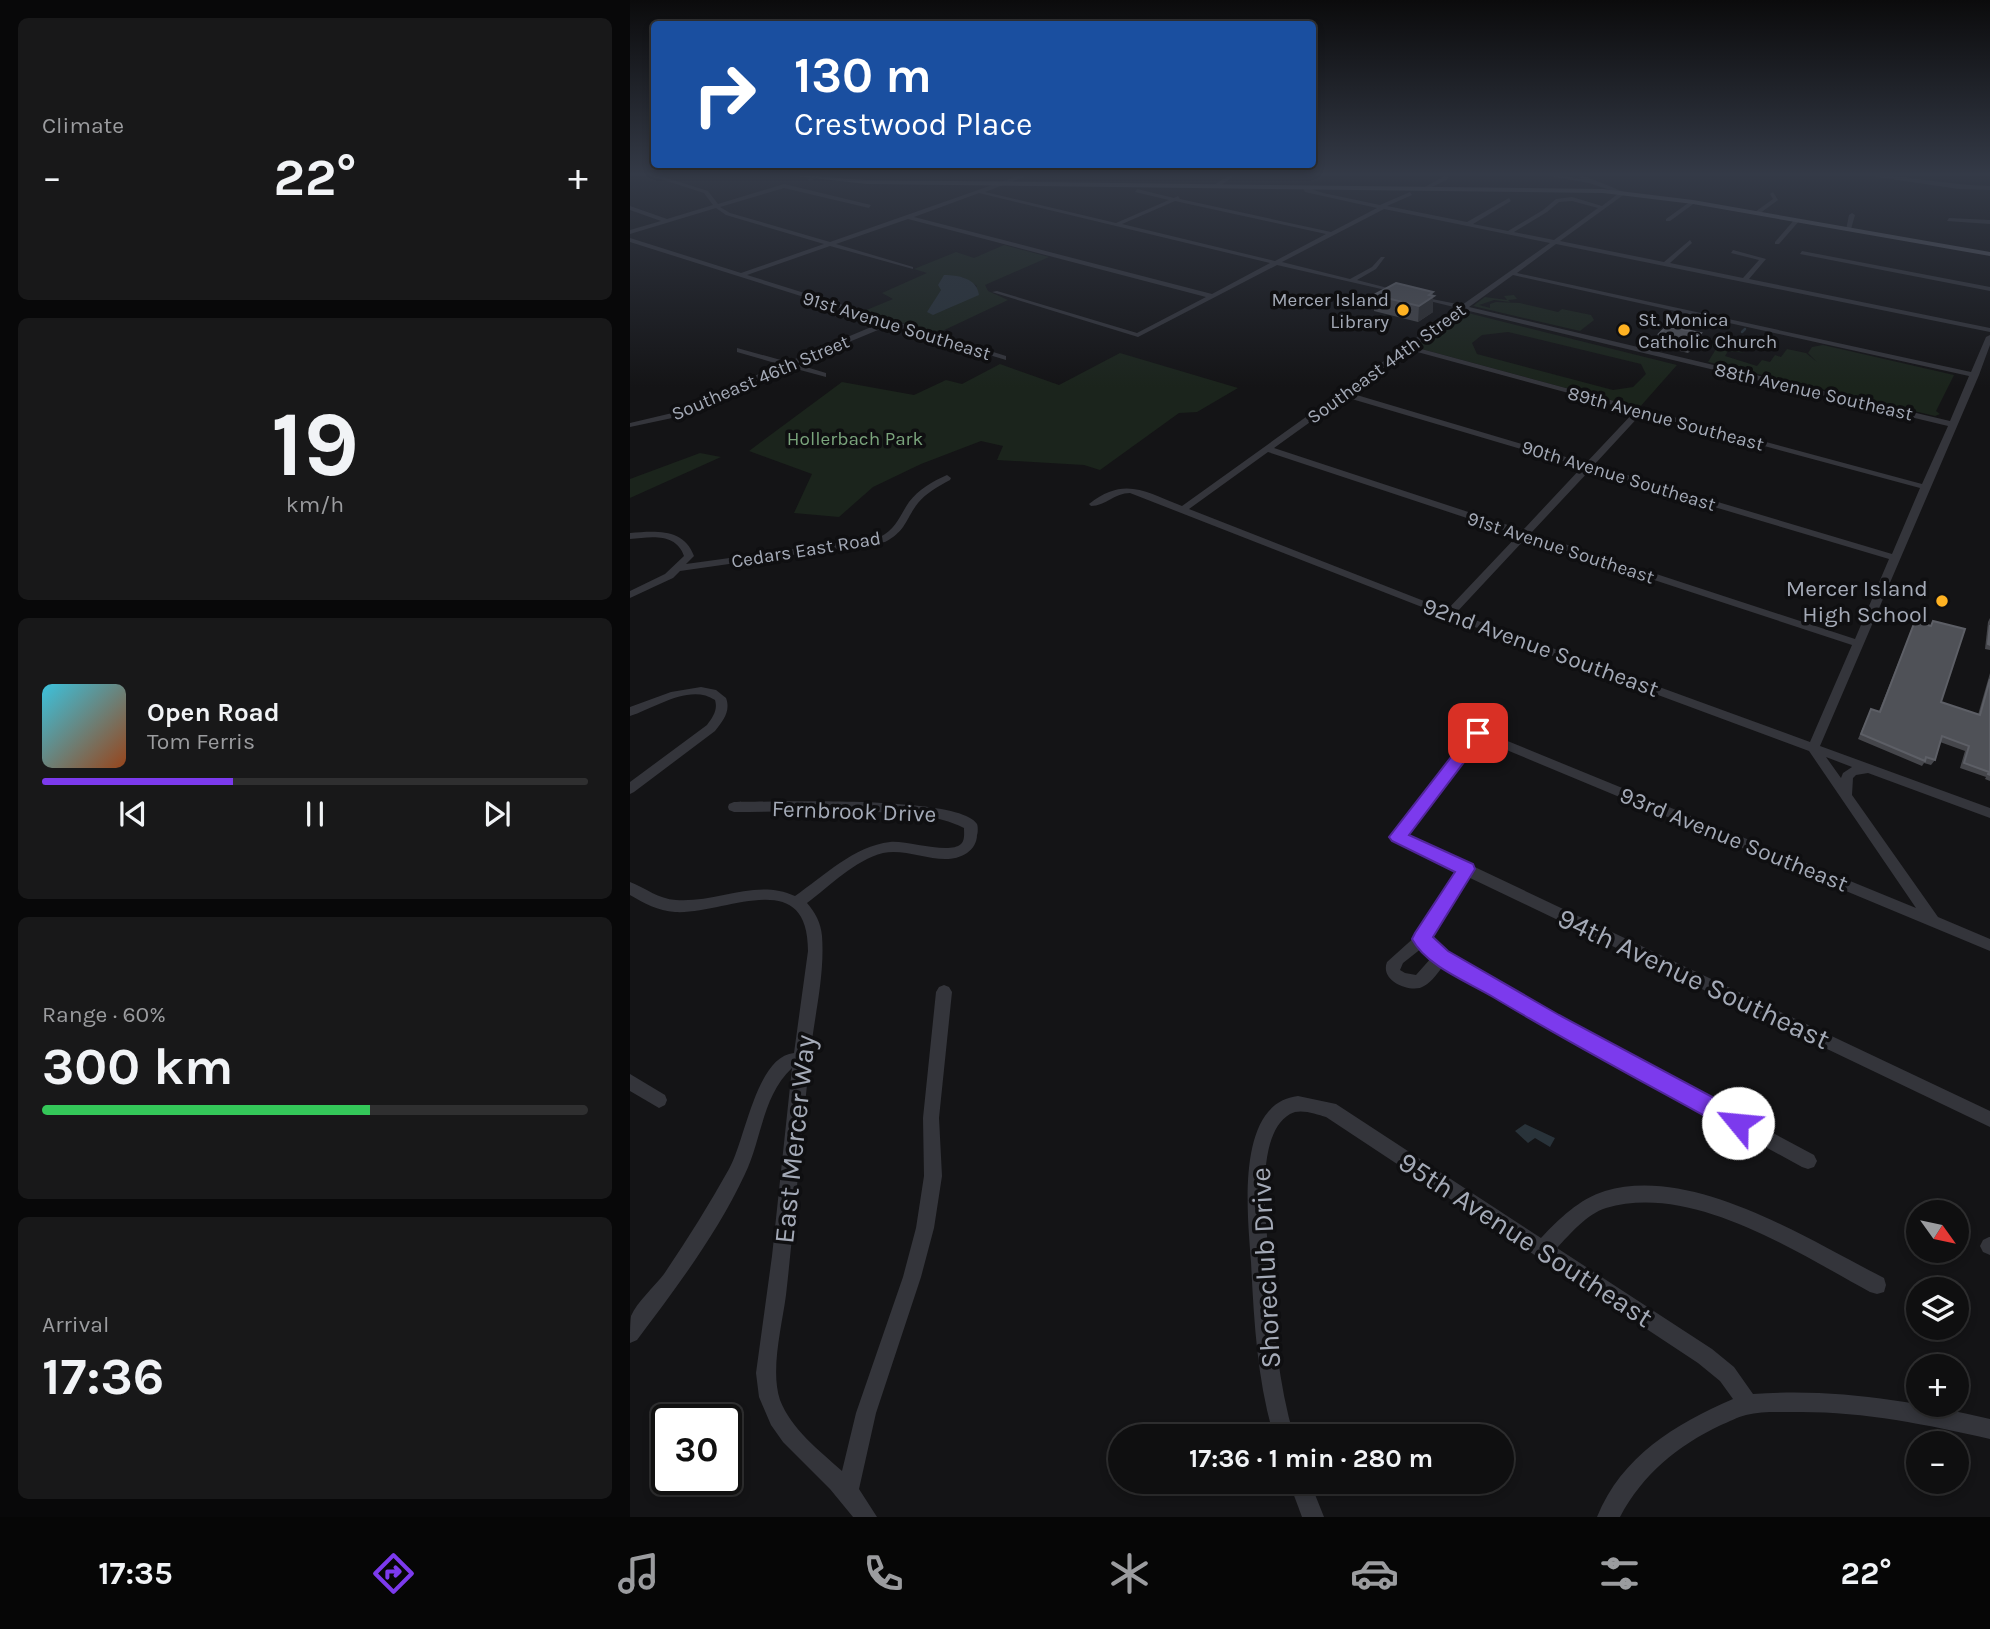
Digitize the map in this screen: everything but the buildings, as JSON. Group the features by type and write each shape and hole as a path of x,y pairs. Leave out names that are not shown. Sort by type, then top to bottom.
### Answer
{"main road":[{"path":"1938,245 1990,254"}],"street":[{"name":"91st Avenue Southeast","path":"645,245 1003,358"},
{"path":"741,275 828,245 911,268"},
{"path":"1016,245 1212,296"},
{"name":"88th Avenue Southeast","path":"1199,245 1954,425"},
{"path":"995,292 1138,335 1311,245"},
{"name":"Southeast 44th Street","path":"1184,509 1548,245"},
{"path":"1566,245 1990,330"},
{"path":"1664,265 1687,245"},
{"path":"1732,252 1763,259 1744,281"},
{"path":"1802,253 1990,289"},
{"path":"1351,281 1374,268 1383,258"},
{"path":"1510,273 1975,374"},
{"name":"Southeast 46th Street","path":"630,425 688,412 787,365 888,323"},
{"path":"1933,921 1813,748 1990,337"},
{"name":"89th Avenue Southeast","path":"1407,347 1925,487"},
{"path":"740,350 822,375"},
{"name":"90th Avenue Southeast","path":"1344,394 1894,557"},
{"path":"1449,614 1640,411"},
{"name":"91st Avenue Southeast","path":"1267,449 1856,643"},
{"name":"Cedars East Road","path":"680,568 882,540 902,527 912,504 921,494 947,478"},
{"name":"92nd Avenue Southeast","path":"1094,504 1122,490 1131,490 1449,614 1990,813"},
{"path":"630,536 668,536 680,540 689,556 680,568 659,582 630,595"},
{"path":"630,712 673,695 698,690 715,695 721,699 723,706 720,717 711,728 630,789"},
{"name":"93rd Avenue Southeast","path":"1398,837 1478,733 1990,945"},
{"path":"1846,796 1847,776 1861,769 1873,770"},
{"name":"Fernbrook Drive","path":"734,807 901,808 943,813 971,826 970,840 958,851 940,855 906,847 879,849 797,902"},
{"name":"94th Avenue Southeast","path":"1398,837 1990,1119"},
{"path":"1441,957 1419,982 1401,979 1393,973 1392,966 1397,958 1422,939 1466,869"},
{"path":"630,888 649,900 684,908 764,894 797,902"},
{"name":"East Mercer Way","path":"797,902 805,910 815,932 785,1234 766,1373 766,1392 776,1417 788,1433 805,1453 848,1490 866,1517"},
{"path":"1422,939 1441,957 1552,1022 1808,1161"},
{"path":"848,1490 866,1413 912,1277 925,1228 933,1176 931,1118 944,992"},
{"path":"630,1333 669,1282 713,1215 739,1169 765,1091 779,1070 790,1060 801,1060"},
{"path":"630,1082 659,1100"},
{"name":"95th Avenue Southeast","path":"1287,1106 1307,1104 1330,1110 1705,1356 1727,1374 1748,1404"},
{"name":"Shoreclub Drive","path":"1281,1424 1265,1348 1257,1217 1258,1158 1265,1136 1287,1106"},
{"path":"1542,1250 1580,1213 1605,1200 1637,1194 1671,1196 1705,1202 1749,1220 1877,1285"},
{"path":"1608,1517 1629,1483 1651,1456 1696,1426 1748,1404 1807,1402 1864,1406 1990,1429"},
{"path":"1304,1494 1313,1517"}],"green space":[{"path":"1004,245 1049,257 985,285 988,291 1008,300 936,334 864,311 893,299 882,293 927,273 914,269 956,252 974,258","holes":["962,277 977,286 955,305 928,312 941,290"]},
{"path":"1514,295 1517,299 1508,300 1510,302 1494,300 1479,305 1490,308 1490,304 1496,302 1520,303 1558,312 1562,309 1591,315 1594,320 1580,331 1473,306 1485,297 1507,300 1504,296"},
{"path":"1464,312 1677,365 1639,408 1414,347","holes":["1508,332 1641,364 1646,374 1633,387 1613,390 1477,354 1472,343 1482,335"]},
{"path":"1674,330 1720,341 1716,347 1746,353 1728,351 1725,356 1757,366 1762,360 1770,362 1775,355 1781,357 1787,349 1806,353 1817,362 1808,353 1812,347 1823,345 1954,375 1936,411 1940,414 1935,416 1708,362 1716,349 1707,343 1702,346 1700,342"},
{"name":"Hollerbach Park","path":"1120,353 1238,388 1197,412 1179,413 1100,470 1084,465 997,460 1003,446 981,441 921,464 873,487 839,517 794,513 812,474 749,451 842,382 914,395 946,380 962,384 1000,364 1059,385"},
{"path":"700,453 721,457 630,498 630,479"}],"shaded area":[{"path":"944,275 971,281 979,295 933,315 927,312 941,290 938,285"},
{"path":"1525,1124 1555,1138 1550,1147 1535,1138 1528,1143 1515,1131"}],"waterway":[{"path":"1742,332 1745,329"}],"place":[{"name":"Mercer Island Library","path":"1403,310"},
{"name":"St. Monica Catholic Church","path":"1624,330"},
{"name":"Mercer Island High School","path":"1942,601"}],"route":[{"path":"1478,733 1398,837 1466,869 1422,939 1441,957 1552,1022 1738,1123"}]}
